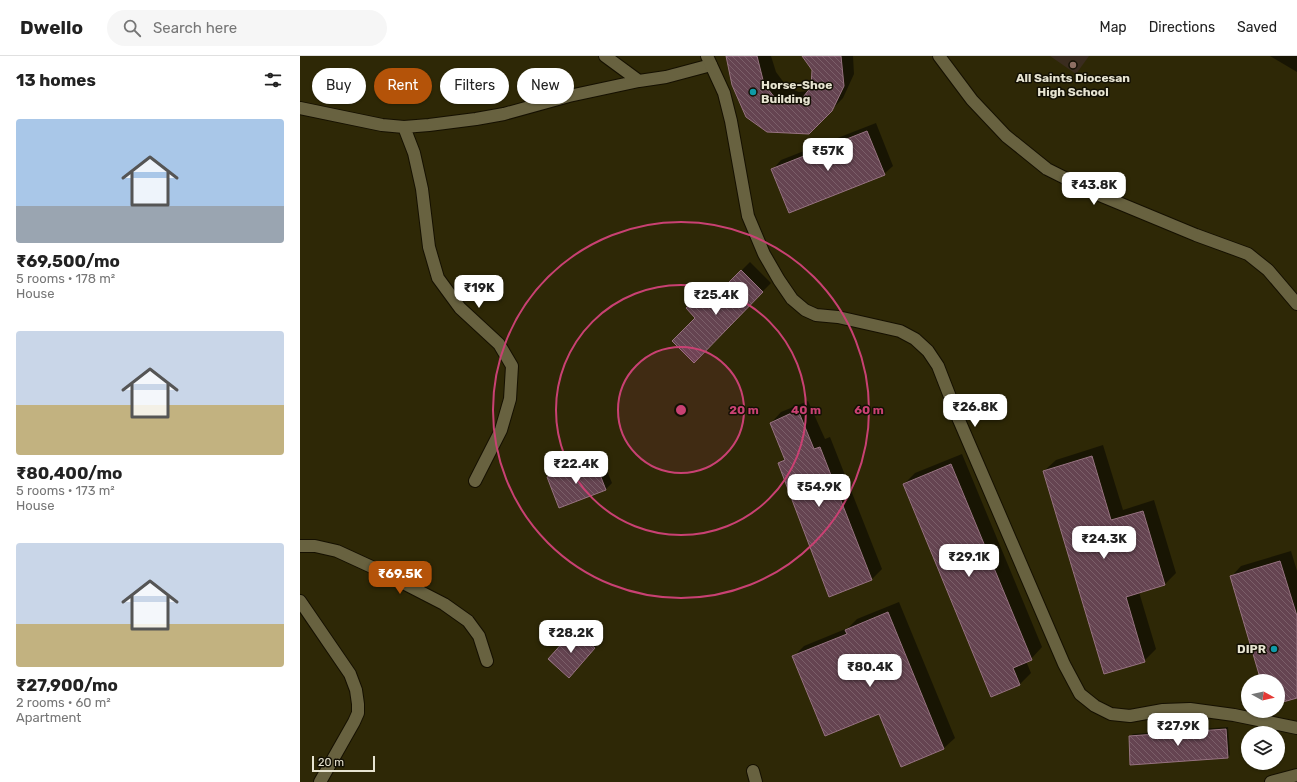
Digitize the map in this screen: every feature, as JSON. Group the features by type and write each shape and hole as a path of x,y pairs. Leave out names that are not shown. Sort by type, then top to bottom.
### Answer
{"street":[{"path":"605,56 639,81"},
{"path":"938,56 972,100 1006,136 1047,169 1097,194 1196,235 1248,254 1268,270 1297,304"},
{"path":"300,108 382,125 404,127 476,119 504,114 569,96 639,81 666,77 709,61 724,93 728,107 748,216 764,254 778,280 792,299 805,310 816,315 838,317 900,331 915,339 928,351 938,366 959,420 1058,650 1080,694 1095,706 1111,714 1130,716 1163,710 1190,709 1234,715 1297,728"},
{"path":"404,127 415,160 422,190 429,247 438,278 460,308 499,344 512,366 510,399 501,430 475,481"},
{"path":"300,546 315,546 337,551 444,604 468,621 479,636 487,661"},
{"path":"300,601 350,674 356,690 358,704 358,713 354,722 320,782"},
{"path":"1271,782 1292,778"}],"shaded area":[{"name":"All Saints Diocesan High School","path":"1050,56 1089,56 1076,74"}],"building":[{"name":"Horse-Shoe Building","path":"726,56 757,56 764,84 775,98 787,103 800,101 811,87 812,70 802,56 841,56 844,86 832,111 809,134 767,132 746,117 732,85"},
{"path":"867,131 885,175 789,213 771,169"},
{"path":"741,270 763,292 694,363 672,341 695,318 686,308 701,294 709,302"},
{"path":"798,410 814,449 820,447 872,580 829,597 778,463 785,460 770,423"},
{"path":"1092,456 1111,520 1143,511 1165,585 1126,597 1145,662 1104,674 1043,471"},
{"path":"595,462 606,490 559,508 547,477 564,470 565,474"},
{"path":"951,464 1032,660 1013,668 1020,685 991,697 903,484"},
{"name":"DIPR","path":"1280,561 1297,616 1297,698 1285,701 1285,674 1259,674 1230,576"},
{"path":"888,612 944,749 901,767 879,714 825,736 792,656 847,634 845,630"},
{"path":"574,630 595,648 569,678 548,659"},
{"path":"1226,729 1228,758 1130,765 1129,736"}],"place":[{"name":"All Saints Diocesan High School","path":"1073,65"},
{"name":"Horse-Shoe Building","path":"753,92"},
{"name":"DIPR","path":"1274,649"}]}
